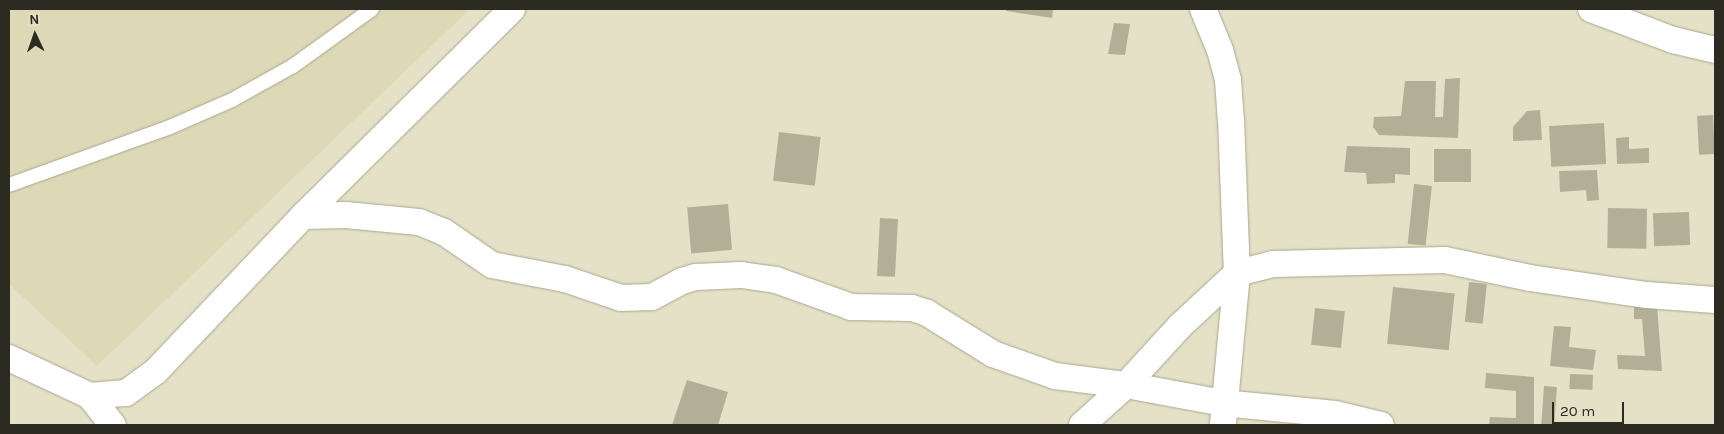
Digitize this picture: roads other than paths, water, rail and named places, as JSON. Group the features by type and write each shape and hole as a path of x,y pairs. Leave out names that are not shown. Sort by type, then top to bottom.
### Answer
{"street":[{"path":"90,396 126,392 156,371 303,216 512,9"},
{"path":"1591,9 1673,40 1715,50"},
{"path":"1202,13 1220,50 1228,80 1237,273 1223,414"},
{"path":"303,216 346,215 419,222 444,232 492,265 565,279 613,297 645,298 688,279 741,276 776,280 851,307 912,308 927,313 992,354 1023,367 1055,376 1126,385 1223,414 1335,414 1381,425"},
{"path":"1082,425 1126,385 1180,326 1237,273 1272,264 1445,260 1530,278 1647,295 1715,300"},
{"path":"9,358 90,396 113,425"}],"lane":[{"path":"9,185 170,127 232,100 293,66 372,9"}]}
